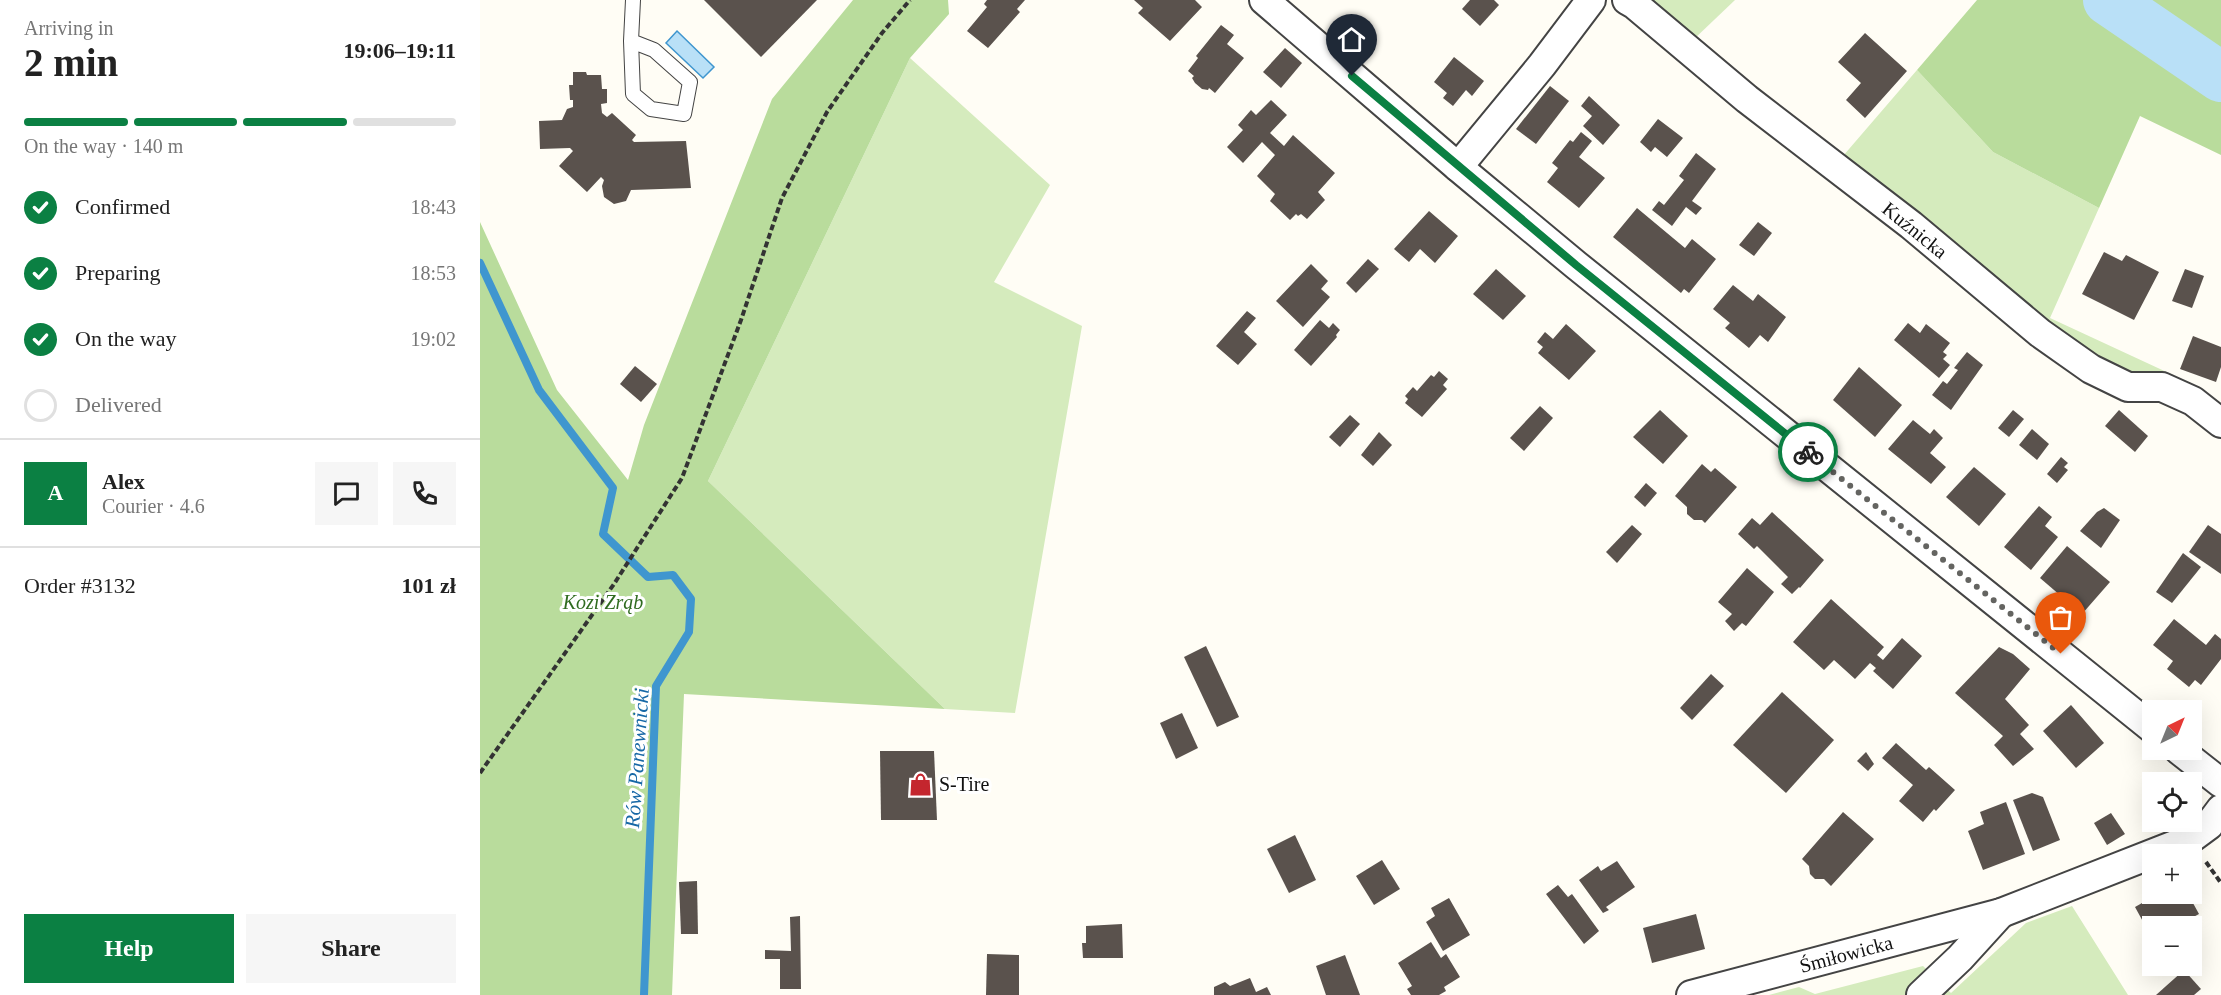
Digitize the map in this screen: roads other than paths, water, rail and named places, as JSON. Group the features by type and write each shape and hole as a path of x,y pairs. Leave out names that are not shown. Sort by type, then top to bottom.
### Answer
{"street":[{"path":"1264,0 1576,265 2142,720"},
{"path":"1458,167 1542,65 1591,0"},
{"name":"Kuźnicka","path":"1627,0 1747,99 1911,225 2040,333 2091,369 2128,387 2162,387 2193,401 2221,423"},
{"path":"2192,760 2221,783"},
{"name":"Śmiłowicka","path":"1691,995 2001,913 2190,839 2209,825 2221,809"},
{"name":"Śmiłowicka","path":"1921,995 1960,958 2001,913"}],"lane":[{"path":"631,41 654,50 690,82 684,114 651,109 633,94 631,41 633,0"}],"water":[{"path":"677,31 714,67 703,78 666,43"}],"waterway":[{"path":"2108,0 2221,77"},
{"name":"Rów Panewnicki","path":"480,263 539,390 613,488 603,534 648,577 673,575 691,599 689,632 656,686 644,995"}],"place":[{"name":"S-Tire","path":"921,784"}],"park label":[{"name":"Kozi Zrąb","path":"603,602"}]}
